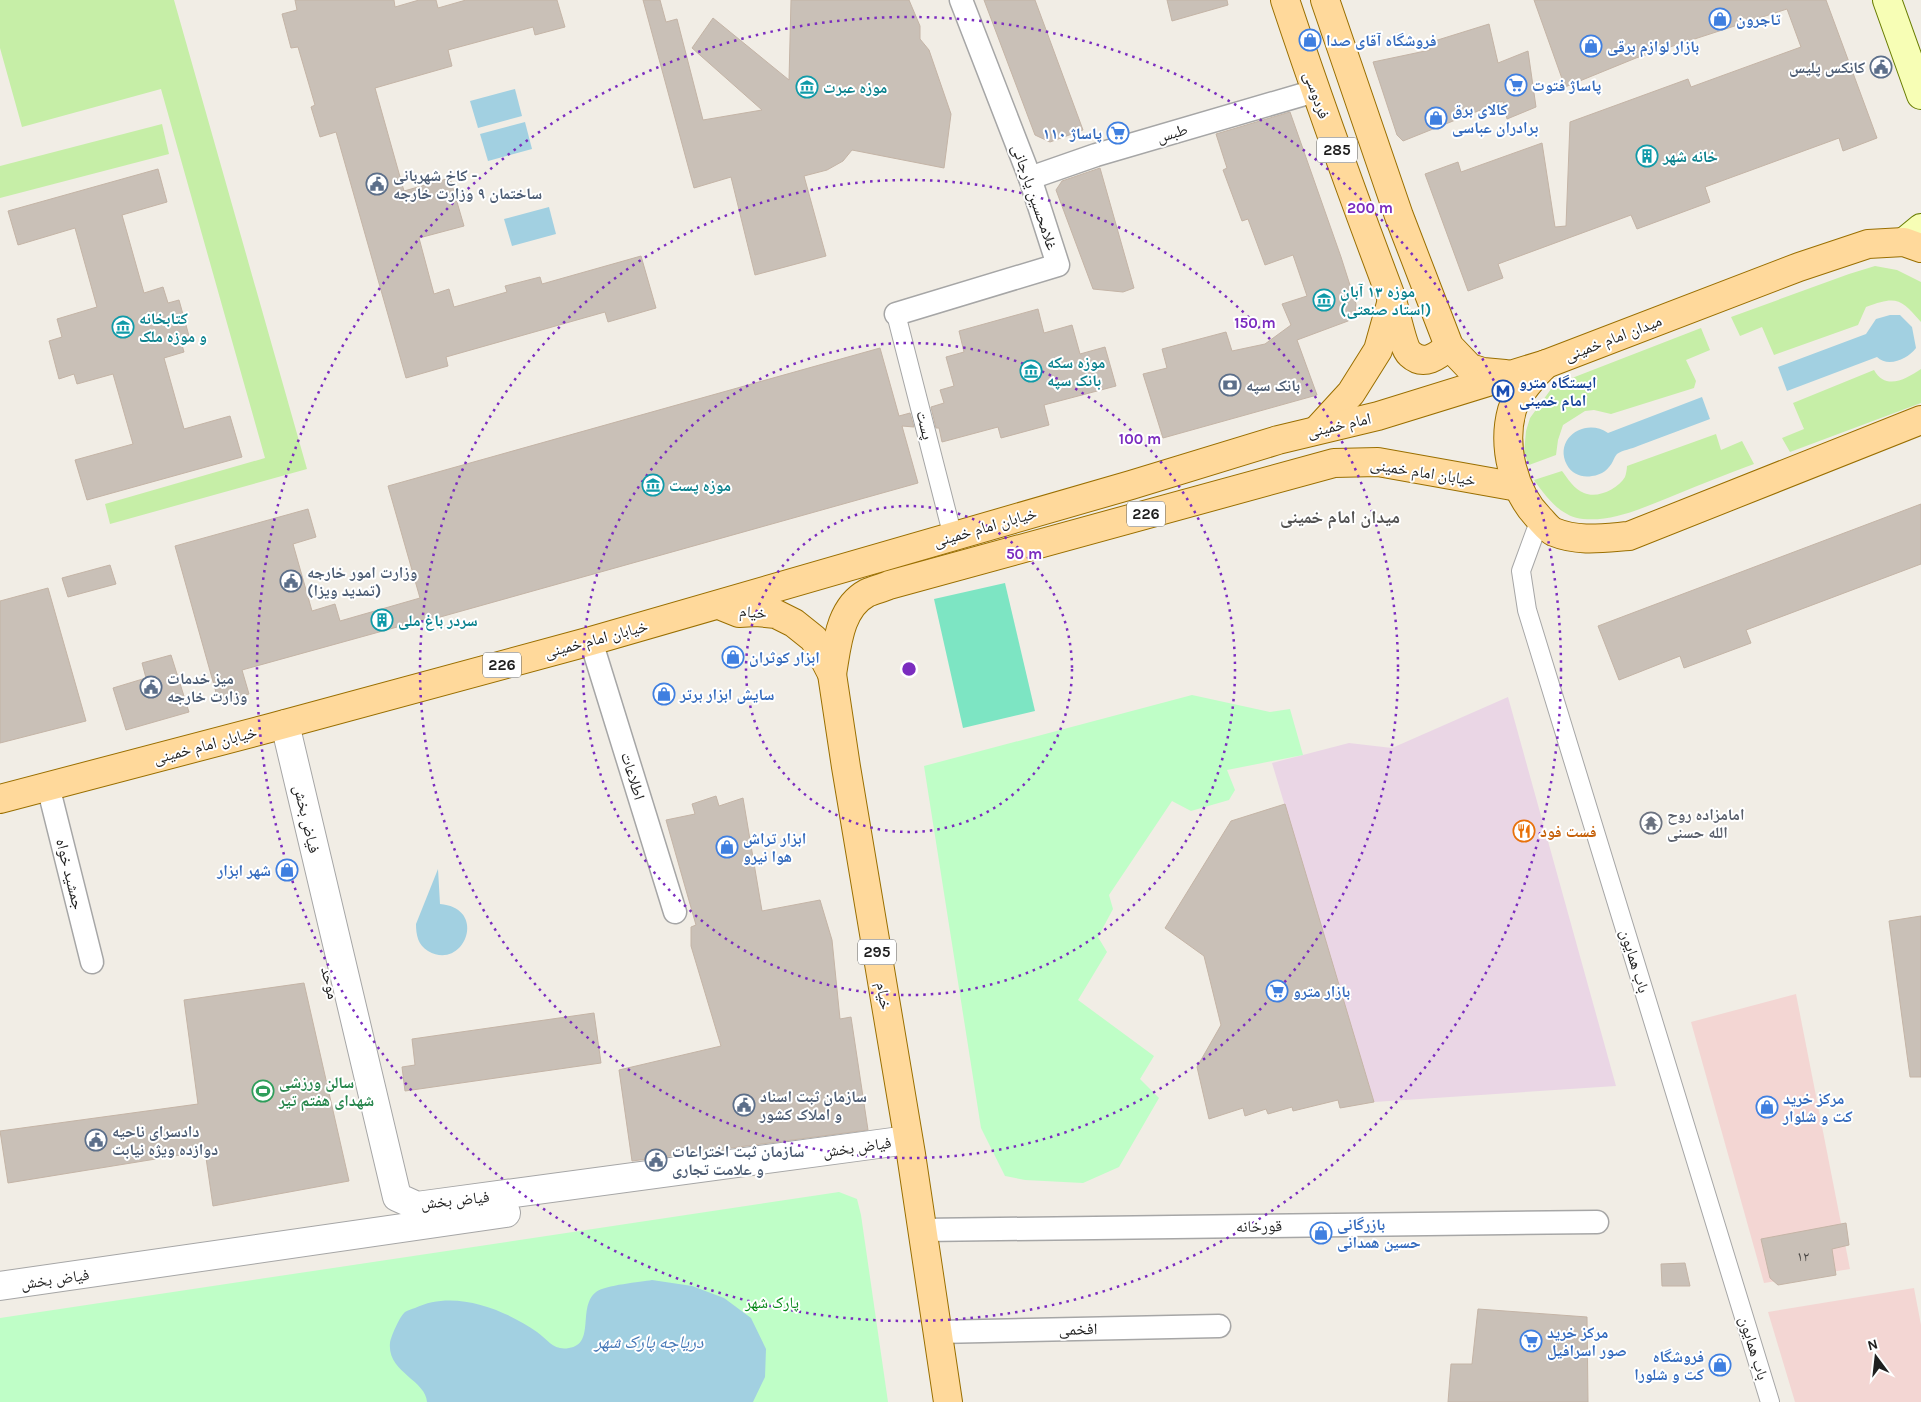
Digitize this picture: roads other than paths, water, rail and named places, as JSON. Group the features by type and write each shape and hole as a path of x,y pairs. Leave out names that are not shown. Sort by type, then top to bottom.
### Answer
{"main road":[{"name":"فردوسی","path":"1285,0 1315,91 1392,300 1408,352 1417,360 1426,361 1439,355 1449,346"},
{"name":"285","path":"1325,0 1423,281 1449,346 1470,368 1483,372 1512,374"},
{"path":"1887,0 1921,95"},
{"path":"1315,91 1352,81"},
{"name":"میدان امام خمینی","path":"1915,239 1868,244 1799,267 1546,364 1532,378 1512,408 1508,444 1518,488 1530,509 1552,531 1581,540 1628,536 1921,420"},
{"path":"1318,429 1351,393 1378,350 1392,300"},
{"name":"امام خمینی","path":"1131,485 1318,429 1378,416 1546,364"},
{"path":"1879,437 1921,435"},
{"name":"خیابان امام خمینی","path":"832,674 839,636 847,611 865,594 889,585 1334,463 1378,462 1518,488"},
{"name":"خیابان امام خمینی","path":"0,799 591,641 1131,485"},
{"name":"خیام","path":"718,605 739,613 776,614 794,623 814,639 832,674 841,738 910,1147 948,1402"}],"street":[{"name":"غلامحسین یارجانی","path":"896,314 1058,265 1030,178 961,0"},
{"name":"طبس","path":"1030,178 1096,155 1315,91"},
{"name":"پست","path":"896,314 953,537"},
{"name":"باب همایون","path":"1540,519 1522,571 1527,610 1770,1402"},
{"name":"اطلاعات","path":"591,641 675,912"},
{"name":"فیاض بخش","path":"277,726 397,1197 417,1206 910,1147"},
{"name":"موحد","path":"277,726 382,1205 380,1216 367,1234"},
{"name":"جمشید خواه","path":"48,786 92,962"},
{"name":"فیاض بخش","path":"0,1286 367,1234 910,1147"},
{"name":"قورخانه","path":"922,1230 1597,1222"},
{"name":"افخمی","path":"937,1332 1219,1326"}],"water":[{"path":"515,89 522,116 478,128 470,101"},
{"path":"525,122 532,149 488,161 480,134"},
{"path":"549,207 556,234 512,246 504,219"},
{"path":"1890,315 1900,315 1912,327 1916,348 1908,356 1892,362 1887,362 1877,357 1787,391 1778,367 1866,334 1876,319"},
{"path":"1702,397 1710,419 1619,453 1607,469 1599,474 1581,476 1574,473 1567,465 1564,446 1574,433 1590,427 1608,433"},
{"path":"438,869 440,904 455,908 464,916 467,926 466,937 461,946 452,953 441,955 428,951 422,946 417,936 416,928"},
{"name":"دریاچه پارک شهر","path":"652,1280 692,1286 724,1298 751,1318 766,1349 765,1377 753,1402 427,1402 425,1394 400,1369 391,1353 390,1343 392,1336 405,1312 430,1303 446,1300 478,1304 494,1309 524,1324 555,1346 564,1349 569,1348 577,1345 582,1340 590,1299 596,1292 615,1286"}],"place":[{"name":"تاجرون","path":"1720,19"},
{"name":"فروشگاه آقای صدا","path":"1310,40"},
{"name":"بازار لوازم برقی","path":"1591,46"},
{"name":"کانکس پلیس","path":"1881,67"},
{"name":"پاساژ فتوت","path":"1516,85"},
{"name":"موزه عبرت","path":"807,87"},
{"name":"کالاى برق برادران عباسى","path":"1436,118"},
{"name":"پاساژ ۱۱۰","path":"1118,133"},
{"name":"خانه شهر","path":"1647,156"},
{"name":"کاخ شهربانی - ساختمان ۹ وزارت خارجه","path":"377,184"},
{"name":"موزه ۱۳ آبان (استاد صنعتی)","path":"1324,300"},
{"name":"کتابخانه و موزه ملک","path":"123,327"},
{"name":"موزه سکه بانک سپه","path":"1031,371"},
{"name":"بانک سپه","path":"1230,385"},
{"name":"ایستگاه مترو امام خمینی","path":"1503,391"},
{"name":"موزه پست","path":"653,485"},
{"name":"وزارت امور خارجه (تمدید ویزا)","path":"291,581"},
{"name":"سردر باغ ملی","path":"382,620"},
{"name":"ابزار کوثران","path":"733,657"},
{"name":"میز خدمات وزارت خارجه","path":"151,687"},
{"name":"سایش ابزار برتر","path":"664,694"},
{"name":"امامزاده روح الله حسنی","path":"1651,823"},
{"name":"فست فود","path":"1524,831"},
{"name":"ابزار تراش هوا نیرو","path":"727,847"},
{"name":"شهر ابزار","path":"287,870"},
{"name":"بازار مترو","path":"1277,991"},
{"name":"سالن ورزشی شهدای هفتم تیر","path":"263,1091"},
{"name":"سازمان ثبت اسناد و املاک کشور","path":"744,1105"},
{"name":"مرکز خرید کت و شلوار","path":"1767,1107"},
{"name":"دادسرای ناحیه دوازده ویژه نیابت","path":"96,1140"},
{"name":"سازمان ثبت اختراعات و علامت تجاری","path":"656,1160"},
{"name":"بازرگانی حسین همدانی","path":"1321,1233"},
{"name":"مرکز خرید صور اسرافیل","path":"1531,1341"},
{"name":"فروشگاه کت و شلورا","path":"1720,1365"}],"district":[{"name":"میدان امام خمینی","path":"1340,517"}],"park label":[{"name":"پارک شهر","path":"772,1302"}]}
